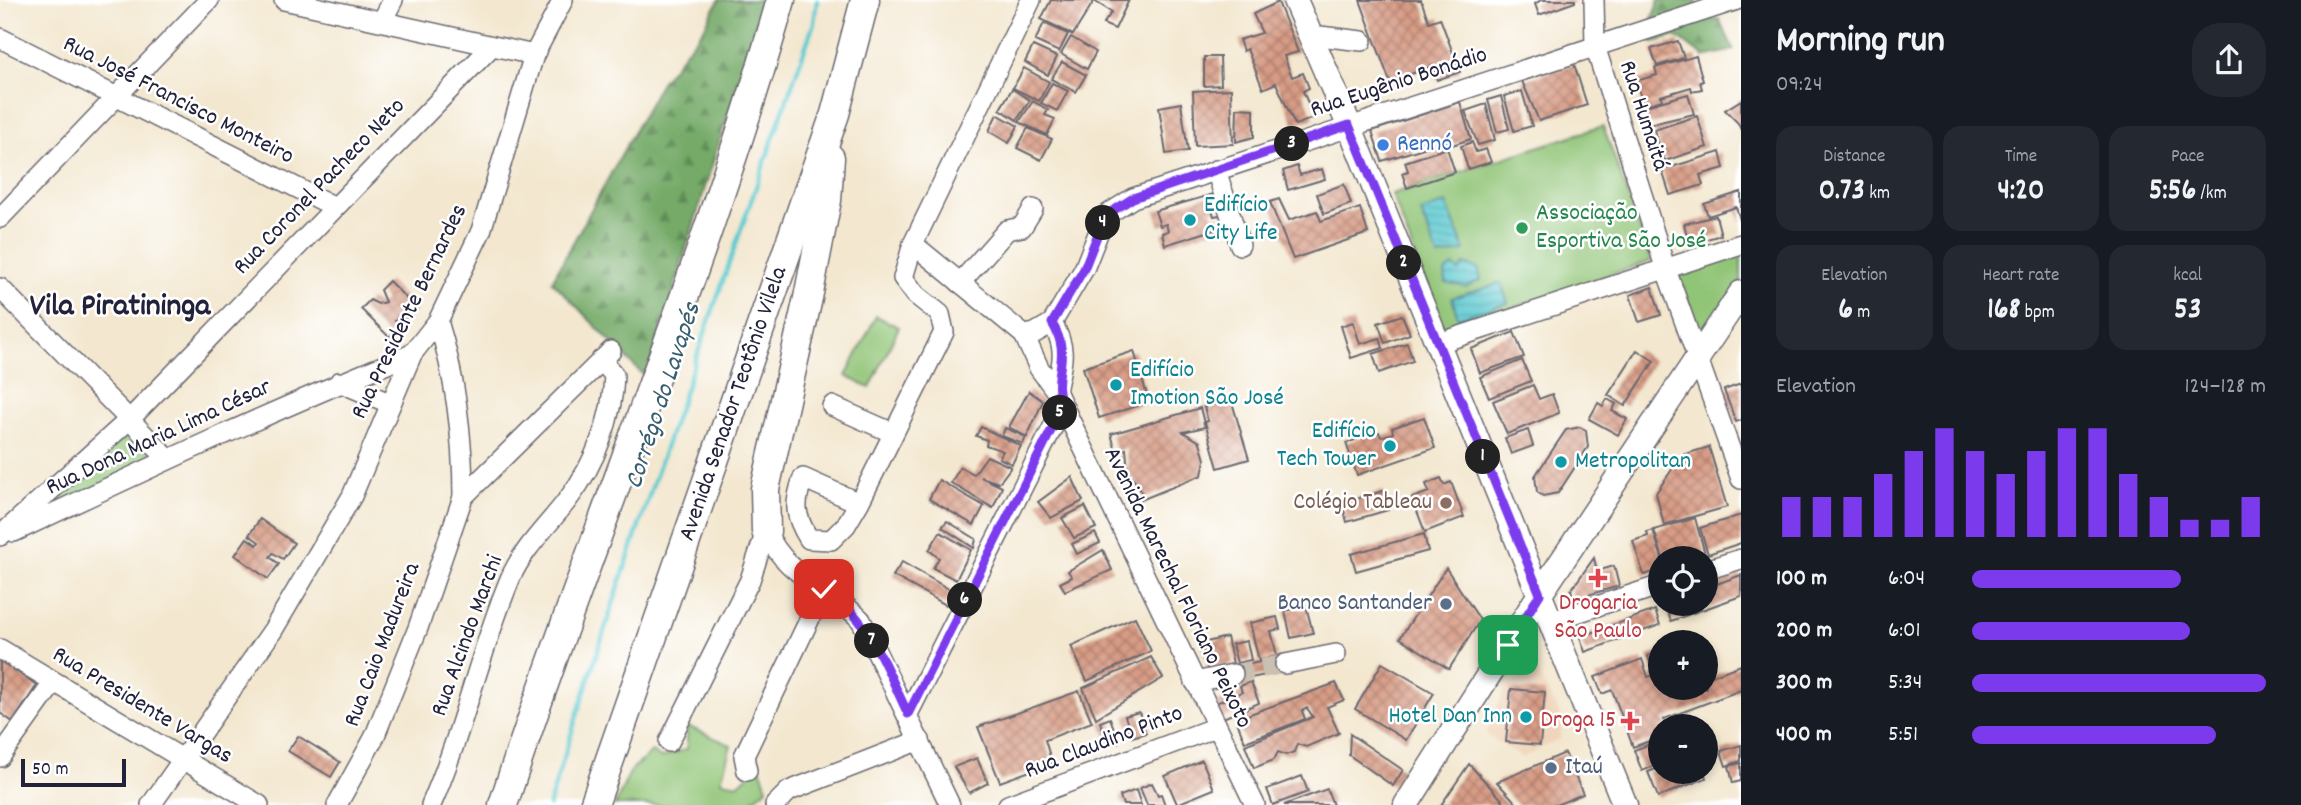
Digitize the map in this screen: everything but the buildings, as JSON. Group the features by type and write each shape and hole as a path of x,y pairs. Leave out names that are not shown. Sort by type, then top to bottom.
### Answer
{"highway":[{"path":"503,805 696,261 759,77 781,0"},
{"name":"Avenida Senador Teotônio Vilela","path":"594,805 835,114 865,0"},
{"path":"766,531 765,489 827,200 835,114"}],"main road":[{"path":"1295,0 1349,125 1625,805"},
{"path":"1406,805 1540,594 1741,293"}],"street":[{"path":"0,218 209,0"},
{"path":"382,22 393,0"},
{"name":"Rua Presidente Bernardes","path":"151,805 273,630 352,496 389,403 412,354 438,321 481,231 534,55 564,0"},
{"path":"859,503 944,332 940,314 916,295 903,278 913,244 1031,0"},
{"name":"Rua Humaitá","path":"1594,0 1595,46 1665,267 1741,479"},
{"name":"Rua Eugênio Bonádio","path":"1052,323 1084,269 1105,216 1133,198 1737,0"},
{"path":"295,1 534,55"},
{"path":"1311,34 1362,41"},
{"name":"Rua José Francisco Monteiro","path":"0,38 335,206"},
{"name":"Rua Coronel Pacheco Neto","path":"0,537 131,418 492,46"},
{"path":"1216,170 1240,245"},
{"path":"960,283 1007,230 1022,227 1033,209"},
{"name":"Avenida Marechal Floriano Peixoto","path":"913,244 1024,335 1039,368 1059,399 1255,805"},
{"path":"1436,344 1741,244"},
{"path":"2,294 131,418 168,458"},
{"name":"Rua Caio Madureira","path":"337,805 374,738 418,628 463,496 462,437 453,368 438,321"},
{"path":"908,714 1059,399 1063,341 1052,323 1035,333 1024,335"},
{"name":"Rua Dona Maria Lima César","path":"0,537 168,458 412,354"},
{"name":"Rua Caio Madureira","path":"463,496 606,356"},
{"name":"Rua Alcindo Marchi","path":"431,805 461,729 510,578 528,548 571,496 598,446 613,399 614,375 606,356"},
{"path":"339,383 389,403"},
{"path":"832,406 893,433"},
{"path":"766,531 776,553 788,565 840,599 861,620 950,805"},
{"path":"669,742 750,580 766,531"},
{"path":"1718,566 1741,559"},
{"path":"750,580 788,565"},
{"path":"747,771 744,756 824,589"},
{"path":"1552,621 1648,589"},
{"name":"Rua Presidente Vargas","path":"0,649 259,805"},
{"path":"1285,664 1336,654"},
{"path":"1195,682 1233,674"},
{"path":"0,757 54,682"},
{"name":"Rua Claudino Pinto","path":"1009,805 1216,727"},
{"path":"775,805 789,791 920,740"}],"shaded area":[{"path":"1533,664 1561,716 1561,738 1522,758 1486,734 1504,691"}],"green space":[{"path":"719,0 763,0 653,356 644,376 552,281 661,82 703,30"},
{"path":"1659,0 1697,0 1696,18 1719,19 1734,50 1704,57 1676,36 1652,43 1645,37"},
{"name":"Associação Esportiva São José","path":"1603,126 1651,261 1443,331 1392,194"},
{"path":"1741,250 1741,281 1702,341 1678,273"},
{"path":"876,316 899,327 870,388 846,376"},
{"path":"124,422 154,457 19,525"},
{"path":"687,726 731,745 721,781 739,784 759,764 767,788 748,805 615,805 631,770 652,752 661,758 687,749"}],"water":[{"path":"1446,203 1465,251 1438,257 1421,212"},
{"path":"1465,264 1479,269 1481,280 1466,287 1446,283 1445,272 1453,266 1459,271"},
{"path":"1501,283 1508,303 1458,318 1452,298"}],"waterway":[{"name":"Corrégo do Lavapés","path":"549,805 644,510 814,23 817,0"}],"tunnel":[{"path":"1233,674 1285,664"}],"place":[{"name":"Rennó","path":"1383,145"},
{"name":"Edifício City Life","path":"1190,220"},
{"name":"Associação Esportiva São José","path":"1522,228"},
{"name":"Edifício Imotion São José","path":"1116,385"},
{"name":"Edifício Tech Tower","path":"1390,446"},
{"name":"Metropolitan","path":"1561,462"},
{"name":"Colégio Tableau","path":"1446,503"},
{"name":"Drogaria São Paulo","path":"1598,578"},
{"name":"Banco Santander","path":"1446,604"},
{"name":"Hotel Dan Inn","path":"1526,717"},
{"name":"Droga 15","path":"1630,721"},
{"name":"Itaú","path":"1551,768"}],"district":[{"name":"Vila Piratininga","path":"120,308"}],"route":[{"path":"824,589 840,599 861,620 908,714 1063,407 1056,391 1063,359 1063,341 1052,323 1084,269 1105,216 1133,198 1349,125 1540,594 1508,645"}]}
